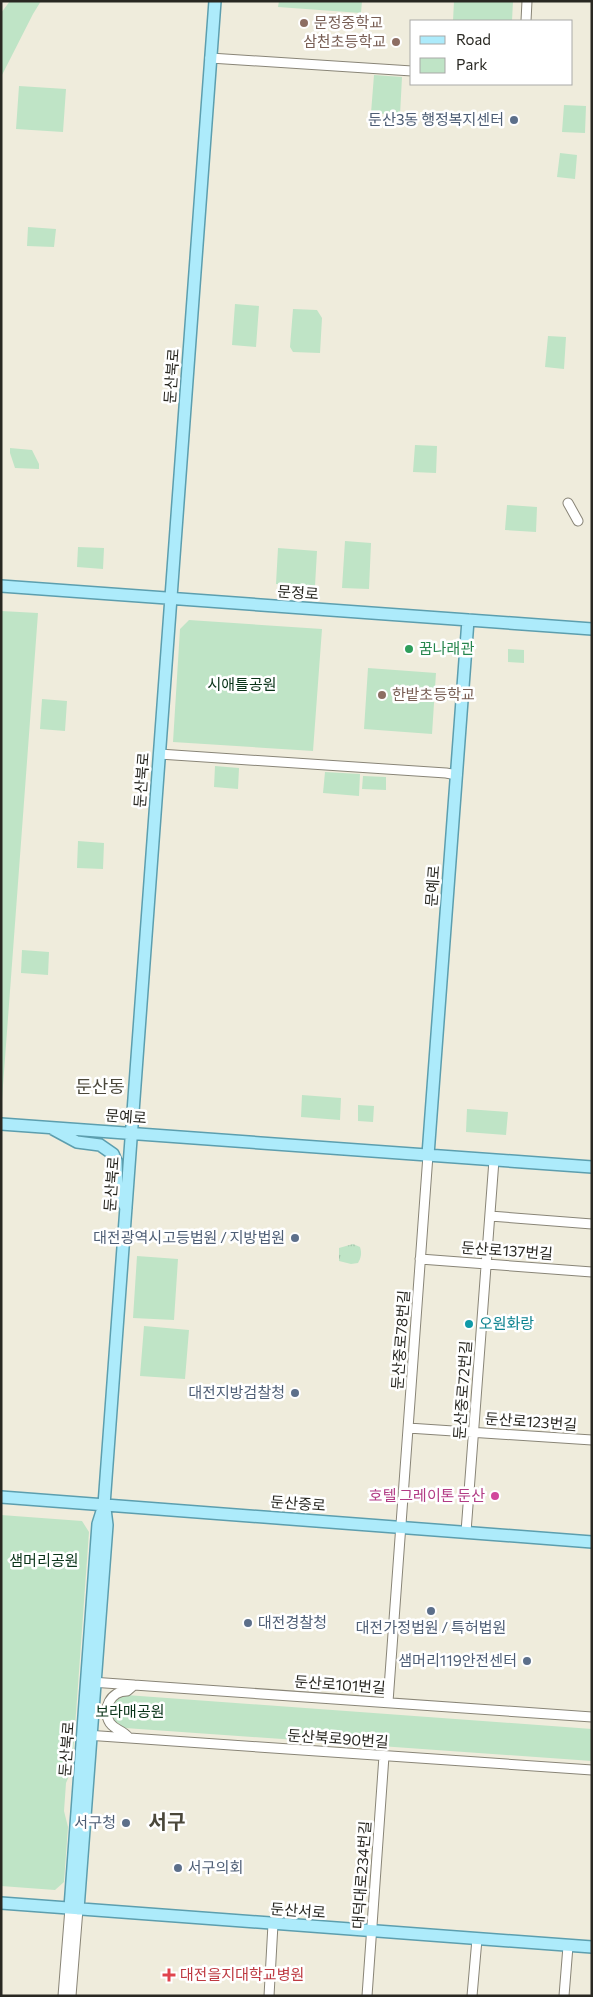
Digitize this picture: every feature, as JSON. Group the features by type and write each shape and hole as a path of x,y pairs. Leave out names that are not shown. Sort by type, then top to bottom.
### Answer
{"main road":[{"name":"둔산북로","path":"74,1909 91,1682 98,1524 104,1505 215,1"},
{"name":"문정로","path":"1,586 592,629"},
{"name":"문예로","path":"428,1154 468,620"},
{"name":"문예로","path":"1,1124 592,1167"},
{"path":"49,1127 76,1142 100,1145 113,1154 116,1161 117,1191 126,1208"},
{"name":"둔산중로","path":"1,1497 592,1542"},
{"name":"둔산서로","path":"1,1903 592,1948"}],"street":[{"path":"526,20 527,1"},
{"path":"210,58 410,71"},
{"path":"568,503 578,521"},
{"path":"159,754 457,775"},
{"name":"둔산중로78번길","path":"388,1702 428,1154"},
{"name":"둔산중로72번길","path":"466,1532 494,1160"},
{"path":"490,1216 592,1224"},
{"name":"둔산로137번길","path":"420,1259 592,1272"},
{"name":"둔산로123번길","path":"408,1428 592,1440"},
{"name":"둔산로101번길","path":"91,1682 592,1717"},
{"path":"128,1738 124,1731 117,1729 111,1724 107,1708 112,1696 121,1691 127,1691 134,1685"},
{"name":"둔산북로90번길","path":"87,1735 592,1770"},
{"name":"대덕대로234번길","path":"367,1996 384,1756"},
{"name":"둔산북로","path":"63,1996 74,1909"},
{"name":"둔산북로","path":"71,1996 74,1909"},
{"path":"270,1996 273,1924"},
{"path":"472,1996 477,1939"},
{"path":"564,1996 568,1946"}],"green space":[{"path":"10,1 41,1 2,75 1,82 1,13"},
{"path":"279,1 362,1 361,13 278,7"},
{"path":"454,1 513,1 512,20 453,20"},
{"path":"374,75 402,77 400,115 371,113"},
{"path":"19,86 66,89 63,132 16,129"},
{"path":"564,105 586,106 585,133 562,132"},
{"path":"560,153 577,155 575,179 557,177"},
{"path":"28,227 56,229 54,247 27,246"},
{"path":"235,304 259,306 256,347 232,345"},
{"path":"293,309 317,310 322,318 320,353 293,352 290,347"},
{"path":"548,336 566,337 564,369 545,367"},
{"path":"415,445 437,446 436,473 413,472"},
{"path":"10,448 32,450 39,464 39,469 15,468"},
{"path":"507,505 537,507 536,532 505,530"},
{"path":"345,541 371,543 369,589 342,588"},
{"path":"78,547 104,548 103,569 77,567"},
{"path":"278,548 317,551 315,586 276,584"},
{"path":"1,611 38,613 2,1099 1,1099"},
{"name":"시애틀공원","path":"189,620 322,629 313,751 173,742 180,629"},
{"path":"508,649 524,650 524,663 508,662"},
{"path":"368,668 436,673 432,734 364,729"},
{"path":"42,699 67,701 65,731 40,729"},
{"path":"215,766 239,768 238,789 214,787"},
{"path":"325,772 360,774 359,796 323,793"},
{"path":"363,776 386,777 386,790 362,789"},
{"path":"78,841 104,843 103,869 77,868"},
{"path":"22,950 49,952 48,975 21,973"},
{"path":"302,1095 341,1098 340,1120 301,1117"},
{"path":"358,1105 374,1106 373,1122 358,1121"},
{"path":"467,1109 508,1112 506,1135 466,1132"},
{"path":"353,1244 361,1249 358,1263 351,1264 339,1261 339,1248"},
{"path":"137,1256 178,1259 174,1320 133,1318"},
{"path":"144,1326 189,1330 185,1379 140,1376"},
{"name":"샘머리공원","path":"1,1515 82,1521 89,1532 72,1769 66,1783 64,1811 68,1827 64,1882 55,1890 1,1886"},
{"name":"보라매공원","path":"126,1695 592,1729 592,1761 125,1728 116,1724 113,1720 112,1711 117,1697"}],"place":[{"name":"문정중학교","path":"304,23"},
{"name":"삼천초등학교","path":"396,42"},
{"name":"둔산3동 행정복지센터","path":"514,120"},
{"name":"꿈나래관","path":"409,649"},
{"name":"한밭초등학교","path":"382,695"},
{"name":"대전광역시고등법원 / 지방법원","path":"295,1238"},
{"name":"오원화랑","path":"469,1324"},
{"name":"대전지방검찰청","path":"295,1393"},
{"name":"호텔 그레이톤 둔산","path":"495,1496"},
{"name":"대전가정법원 / 특허법원","path":"431,1611"},
{"name":"대전경찰청","path":"248,1623"},
{"name":"샘머리119안전센터","path":"527,1661"},
{"name":"서구청","path":"126,1823"},
{"name":"서구의회","path":"178,1868"},
{"name":"대전을지대학교병원","path":"169,1975"}],"district":[{"name":"둔산동","path":"100,1087"},
{"name":"서구","path":"167,1822"}]}
